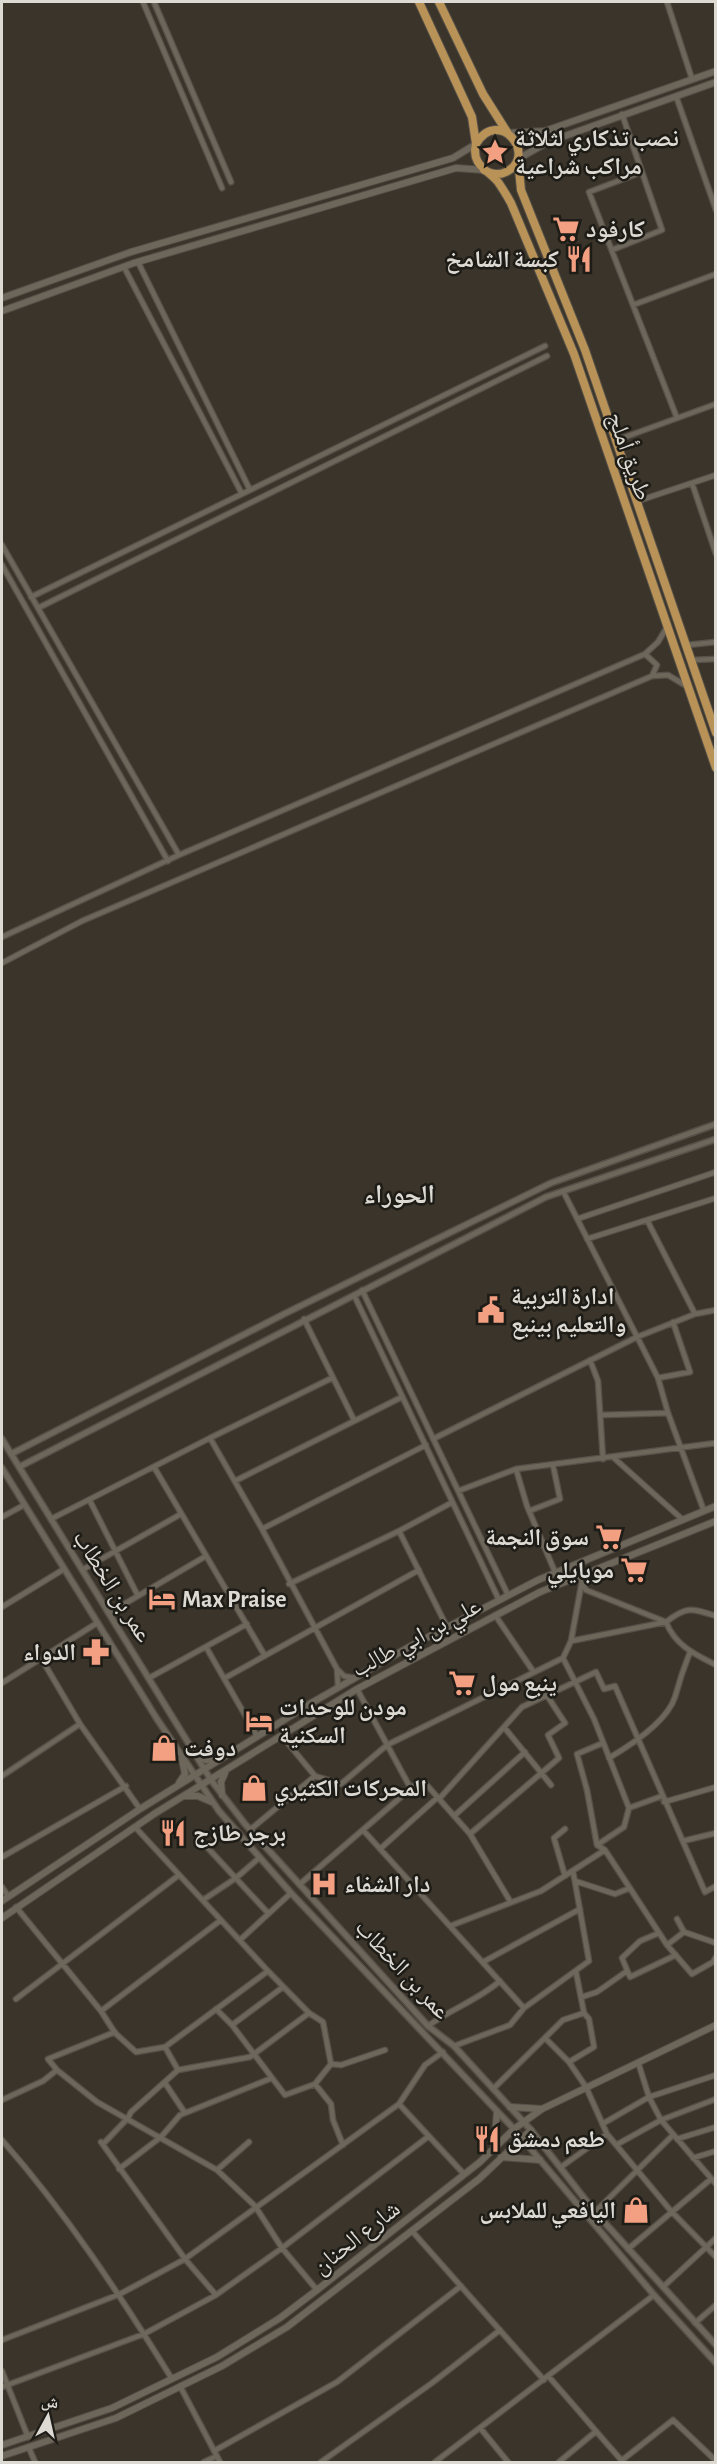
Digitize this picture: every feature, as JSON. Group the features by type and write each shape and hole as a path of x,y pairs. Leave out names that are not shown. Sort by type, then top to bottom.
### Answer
{"highway":[{"name":"طريق أملج","path":"419,2 472,117 476,144 475,159 497,180 511,203 574,354 716,768"},
{"name":"طريق أملج","path":"439,2 483,94 518,145 521,190 585,350 716,733"},
{"path":"476,144 480,138 493,130 508,133"},
{"path":"484,170 497,174 504,173 510,170 518,159"},
{"path":"574,354 585,350"}],"main road":[{"path":"508,133 528,134 545,131 716,71"},
{"path":"518,159 534,148 622,114 716,82"},
{"path":"2,298 131,252 453,158 476,144"},
{"path":"2,311 138,262 456,168 484,170"},
{"name":"علي بن ابي طالب","path":"2,1901 176,1786 354,1678 507,1595 555,1572 716,1506"},
{"name":"علي بن ابي طالب","path":"2,1918 135,1827 357,1689 495,1615 716,1521"},
{"path":"193,1752 206,1760 221,1758"},
{"path":"176,1786 184,1774 182,1759"},
{"path":"222,1795 221,1782 227,1770"},
{"path":"183,1797 198,1796 212,1802"},
{"name":"شارع الحنان","path":"2,2445 112,2408 217,2357 280,2318 317,2290 464,2175 514,2129 542,2109 716,2025"},
{"path":"510,2107 542,2109"},
{"path":"494,2148 498,2131 497,2112"},
{"name":"شارع الحنان","path":"2,2456 116,2418 222,2366 287,2327 479,2179 531,2130"},
{"path":"501,2157 540,2160"}],"street":[{"path":"143,2 222,188"},
{"path":"154,2 231,182"},
{"path":"667,2 693,79"},
{"path":"676,96 716,210"},
{"path":"612,250 662,230 622,114"},
{"path":"642,172 590,192 677,418"},
{"path":"138,262 250,490"},
{"path":"124,267 242,494"},
{"path":"633,305 716,274"},
{"path":"31,597 545,346"},
{"path":"38,608 547,356"},
{"path":"617,440 714,404 716,411"},
{"path":"638,501 716,475"},
{"path":"692,483 716,554"},
{"path":"708,532 716,532"},
{"path":"2,545 179,855"},
{"path":"2,565 168,861"},
{"path":"2,937 179,855 645,654 658,642 668,624"},
{"path":"687,645 716,642"},
{"path":"645,654 657,664 651,676"},
{"path":"692,660 716,659"},
{"path":"2,963 82,921 651,676 668,675 690,688"},
{"path":"11,1454 284,1314 551,1183 716,1124"},
{"path":"19,1467 304,1319 563,1191 716,1139"},
{"path":"577,1219 716,1172"},
{"path":"563,1191 658,1378 668,1413 704,1511"},
{"path":"587,1239 716,1198"},
{"path":"647,1220 694,1314"},
{"path":"362,1290 507,1595"},
{"path":"354,1295 499,1600"},
{"path":"433,1439 637,1336 694,1314 716,1310"},
{"path":"304,1319 354,1420"},
{"path":"658,1378 690,1372 673,1322"},
{"path":"590,1360 598,1381 602,1414 603,1459"},
{"path":"51,1519 332,1378"},
{"path":"235,1481 402,1397"},
{"path":"602,1414 668,1413"},
{"path":"210,1438 337,1669 344,1676 354,1678"},
{"name":"عمر بن الخطاب","path":"2,1439 193,1752 222,1795 428,2026 454,2046 524,2122 595,2212 716,2345"},
{"path":"458,1491 516,1469 716,1443"},
{"path":"262,1529 426,1445"},
{"path":"614,1458 683,1520"},
{"path":"529,1511 560,1499 554,1465"},
{"path":"154,1467 265,1656"},
{"name":"عمر بن الخطاب","path":"2,1468 182,1759 212,1802 291,1893 514,2129 654,2295 716,2363"},
{"path":"516,1469 529,1511 555,1572"},
{"path":"90,1501 138,1596"},
{"path":"289,1584 451,1503"},
{"path":"2,1517 24,1505"},
{"path":"82,1570 181,1514"},
{"path":"399,1531 447,1627"},
{"path":"109,1613 206,1556"},
{"path":"2,1607 63,1569"},
{"path":"225,1678 419,1570"},
{"path":"581,1578 586,1590 666,1622 671,1636 690,1652 716,1665"},
{"path":"282,1736 315,1776 341,1784 387,1745 563,1658 571,1641 581,1578"},
{"path":"571,1641 666,1622 683,1610 694,1609 716,1616"},
{"path":"495,1615 533,1671"},
{"path":"2,1683 97,1623"},
{"path":"149,1678 247,1624"},
{"path":"206,1647 257,1736"},
{"path":"609,1758 638,1741 661,1717 675,1697 675,1689 690,1652"},
{"path":"40,1658 80,1724 126,1786 140,1809"},
{"path":"563,1658 603,1743 629,1808 624,1827 597,1845"},
{"path":"337,1669 338,1687"},
{"path":"380,1849 438,1798 522,1707 596,1672 604,1689 615,1686 705,1892 716,1886"},
{"path":"357,1689 411,1789"},
{"path":"470,1834 559,1758 548,1735 565,1723 546,1694"},
{"path":"2,1776 80,1724"},
{"path":"504,1726 551,1785"},
{"path":"603,1743 577,1754 587,1790 597,1845 605,1850 667,1945 692,1974 713,1962 716,1957"},
{"path":"454,1816 525,1752"},
{"path":"251,1830 315,1776"},
{"path":"300,1884 416,1784 425,1783 470,1834 510,1901"},
{"path":"2,1857 126,1786"},
{"path":"629,1808 716,1787"},
{"path":"135,1827 283,1987 309,2013 323,2022 331,2064 315,2084 285,2095 232,2025 216,2009"},
{"path":"565,1829 554,1838 565,1876"},
{"path":"363,1830 524,2008"},
{"path":"683,1841 716,1833"},
{"path":"206,1846 268,1913"},
{"path":"450,1926 541,1890 605,1850"},
{"path":"203,1900 236,1878 259,1858"},
{"path":"454,2046 510,2025 524,2008 589,1961 573,1870"},
{"path":"16,1999 180,1875"},
{"path":"575,1881 615,1894 630,1888"},
{"path":"2,1887 8,1896"},
{"path":"240,1940 291,1893"},
{"path":"16,1907 61,1965 101,2011 115,2032 136,2052 165,2047 268,1971"},
{"path":"483,1962 580,1909"},
{"path":"677,1919 684,1932 716,1943"},
{"path":"101,2011 221,1920"},
{"path":"667,1945 684,1932"},
{"path":"659,1933 640,1941 622,1958 630,1977 676,1955"},
{"path":"582,1997 597,1992 627,1971"},
{"path":"569,2062 594,2047 576,1972"},
{"path":"428,2026 445,2013 482,1997 500,1981"},
{"path":"232,2025 283,1987"},
{"path":"216,2295 186,2259 119,2169 103,2142 128,2118 130,2112 178,2070 240,2061 309,2013"},
{"path":"493,2089 563,2020 584,2013"},
{"path":"115,2032 48,2059 57,2070 98,2102 217,2170 255,2206 282,2248 317,2290"},
{"path":"545,2038 569,2062 586,2087 607,2134 671,2211 716,2257"},
{"path":"165,2047 178,2070"},
{"path":"331,2064 340,2065 385,2050"},
{"path":"2,2340 120,2294 186,2259 255,2206 399,2104 425,2065 443,2052"},
{"path":"628,2249 671,2211 714,2181 661,2120 650,2097 638,2061"},
{"path":"2,2100 43,2081 57,2070"},
{"path":"604,2123 650,2097 716,2075"},
{"path":"119,2169 161,2137 180,2115 272,2078"},
{"path":"165,2082 185,2113"},
{"path":"315,2084 331,2104 333,2120 343,2145"},
{"path":"616,2145 661,2120 716,2099"},
{"path":"399,2104 464,2175"},
{"path":"595,2212 675,2137 716,2127"},
{"path":"561,2167 607,2134"},
{"path":"2,2386 144,2334 216,2295 282,2248 429,2136"},
{"path":"2,2140 45,2190 120,2294 172,2379"},
{"path":"217,2170 249,2142"},
{"path":"693,2158 716,2151"},
{"path":"412,2231 500,2330 589,2422 594,2433 622,2462 673,2420 716,2461"},
{"path":"663,2287 716,2238"},
{"path":"204,2463 215,2454 337,2382 461,2286"},
{"path":"435,2463 654,2295"},
{"path":"695,2323 716,2305"},
{"path":"321,2463 432,2383 500,2330"},
{"path":"2,2371 28,2437"},
{"path":"180,2386 220,2463"},
{"path":"481,2429 508,2463"},
{"path":"559,2463 594,2433"},
{"path":"29,2448 35,2463"}],"place":[{"name":"نصب تذكاري لثلاثة مراكب شراعية","path":"495,152"},
{"name":"كارفود","path":"566,229"},
{"name":"كبسة الشامخ","path":"579,259"},
{"name":"ادارة التربية والتعليم بينبع","path":"491,1310"},
{"name":"سوق النجمة","path":"609,1537"},
{"name":"موبايلي","path":"634,1570"},
{"name":"Max Praise","path":"162,1599"},
{"name":"الدواء","path":"96,1652"},
{"name":"ينبع مول","path":"462,1683"},
{"name":"مودن للوحدات السكنية","path":"259,1721"},
{"name":"دوفت","path":"164,1748"},
{"name":"المحركات الكثيري","path":"254,1788"},
{"name":"برجر طازج","path":"173,1833"},
{"name":"دار الشفاء","path":"324,1884"},
{"name":"طعم دمشق","path":"487,2139"},
{"name":"اليافعي للملابس","path":"636,2210"}],"district":[{"name":"الحوراء","path":"399,1194"}]}
